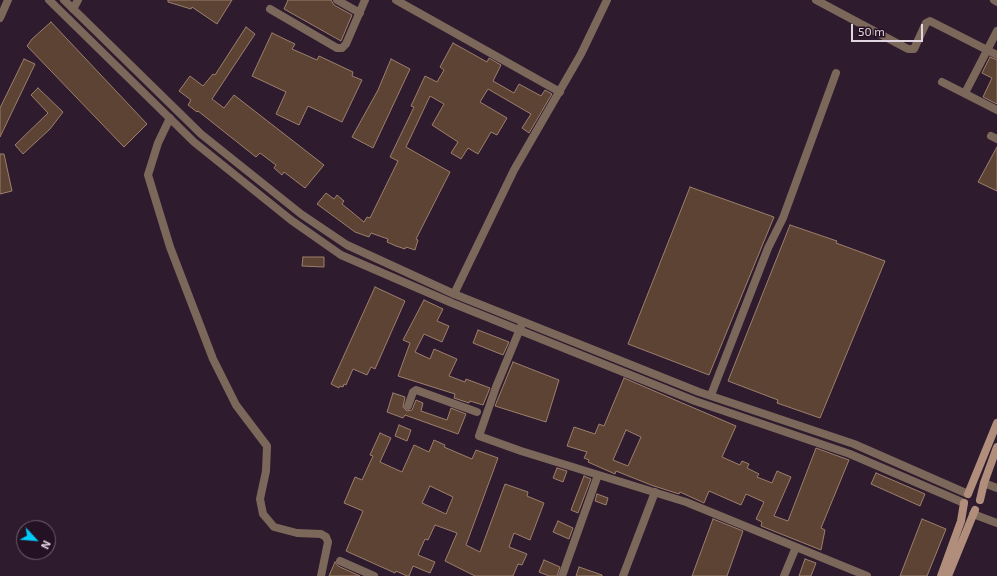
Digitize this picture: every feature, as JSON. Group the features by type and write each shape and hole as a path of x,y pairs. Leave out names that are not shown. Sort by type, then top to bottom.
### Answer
{"main road":[{"path":"941,576 961,521 965,498 968,494 997,422"},
{"path":"948,576 974,512 980,505 984,483 997,447"},
{"path":"968,494 975,494 980,500"},
{"path":"964,503 968,509 974,512"}],"street":[{"path":"0,18 8,0"},
{"path":"49,0 194,142 290,220 342,255 520,331 695,401 850,454 964,503"},
{"path":"64,0 201,134 301,214 347,245 454,294 523,322 711,395 854,444 968,494"},
{"path":"68,18 78,0"},
{"path":"337,0 360,13"},
{"path":"270,9 337,48 342,48 346,44 365,0"},
{"path":"396,0 560,92"},
{"path":"454,294 514,170 581,54 607,0"},
{"path":"816,0 908,49 914,49 926,23 930,21 997,55"},
{"path":"965,93 997,31"},
{"path":"711,395 768,248 783,218 836,73"},
{"path":"942,82 997,110"},
{"path":"170,118 158,143 148,175 170,247 213,359 233,399 267,446 266,471 260,499 263,514 274,527 297,533 321,534 326,537 328,542 321,576"},
{"path":"523,322 482,413 479,436 521,451 686,502 867,576"},
{"path":"408,406 413,392 416,390 482,413"},
{"path":"562,576 598,475"},
{"path":"984,483 997,488"},
{"path":"623,576 655,492"},
{"path":"974,512 997,523"},
{"path":"784,576 796,547"},
{"path":"340,561 374,576"}],"building":[{"path":"168,0 232,0 217,24 192,7 191,9 168,2"},
{"path":"288,0 331,0 334,5 352,15 341,41 284,9"},
{"path":"51,22 147,124 124,147 27,46 32,39"},
{"path":"246,27 255,34 212,99 224,108 234,95 324,165 305,188 284,172 282,175 274,168 276,165 260,153 256,157 198,111 197,112 188,105 191,100 179,91 190,76 203,86 213,74 215,75"},
{"path":"272,33 295,44 292,49 317,60 319,56 353,72 352,76 362,80 342,122 308,106 299,125 276,114 286,92 252,76"},
{"path":"453,43 487,62 489,58 501,65 493,81 514,93 519,84 541,96 545,90 552,94 529,133 522,128 531,114 488,89 480,102 507,118 497,135 491,132 478,154 468,148 461,159 451,153 458,142 432,125 444,104 430,96 406,147 450,172 416,239 418,240 415,250 396,246 387,242 388,239 371,233 369,237 355,232 317,204 326,193 334,199 337,195 344,201 342,204 364,222 367,217 370,218 398,161 390,157 414,107 411,106 425,76 437,82 444,70 440,67"},
{"path":"990,57 997,60 997,104 983,97 992,78 982,73"},
{"path":"24,59 35,64 0,137 0,108"},
{"path":"391,59 410,69 373,148 352,137 378,90"},
{"path":"38,88 63,112 50,129 23,154 15,145 48,113 31,95"},
{"path":"997,147 997,191 978,182"},
{"path":"0,154 4,154 12,191 0,194"},
{"path":"690,187 774,217 709,375 628,344"},
{"path":"790,225 837,241 836,243 885,261 820,418 777,403 778,400 728,381"},
{"path":"303,257 324,257 324,267 302,266"},
{"path":"375,287 405,301 375,369 371,367 367,375 353,369 346,385 344,384 343,387 340,386 339,388 331,384"},
{"path":"424,300 443,309 437,321 449,326 442,342 424,334 415,352 430,359 434,349 457,359 449,376 465,382 466,379 490,388 483,405 470,401 469,403 454,398 455,394 398,376 410,343 403,340"},
{"path":"478,330 509,342 503,355 473,343"},
{"path":"513,362 559,380 546,422 495,406"},
{"path":"624,378 736,426 722,457 740,465 742,461 749,464 747,468 759,474 757,477 772,483 777,471 791,477 774,516 788,521 816,448 849,460 821,528 825,530 821,550 761,526 762,522 756,519 764,502 746,494 741,505 709,491 704,503 680,492 679,494 651,485 616,471 615,474 588,462 589,460 584,458 587,452 567,446 574,427 595,434 599,424 604,426","holes":["626,430 641,437 628,466 613,460"]},
{"path":"393,393 405,397 403,407 407,411 412,410 416,400 423,403 421,411 447,420 451,408 466,414 458,434 405,415 403,418 387,412"},
{"path":"399,425 411,430 407,441 395,436"},
{"path":"380,433 391,438 380,462 402,472 414,445 429,452 434,440 445,445 444,447 472,459 476,450 498,458 466,545 480,552 505,484 528,492 527,496 544,503 530,540 514,533 509,547 527,554 522,565 518,564 513,576 475,576 445,561 457,533 435,525 428,540 425,539 418,555 435,562 430,573 413,566 409,576 396,571 395,573 346,551 363,511 344,503 355,477 362,480 373,456 370,455","holes":["430,486 453,497 446,514 422,503"]},
{"path":"557,468 567,471 563,482 553,478"},
{"path":"876,473 925,494 920,506 871,484"},
{"path":"584,476 591,479 578,513 571,510"},
{"path":"597,494 608,498 606,505 595,501"},
{"path":"713,519 743,531 727,576 692,576"},
{"path":"922,519 946,529 927,576 900,576"},
{"path":"558,521 573,528 569,539 553,532"},
{"path":"805,559 816,563 811,576 799,576"},
{"path":"544,560 560,567 557,576 549,576 539,572"},
{"path":"335,562 338,566 360,576 329,576"},
{"path":"579,567 602,575 602,576 576,576"}]}
